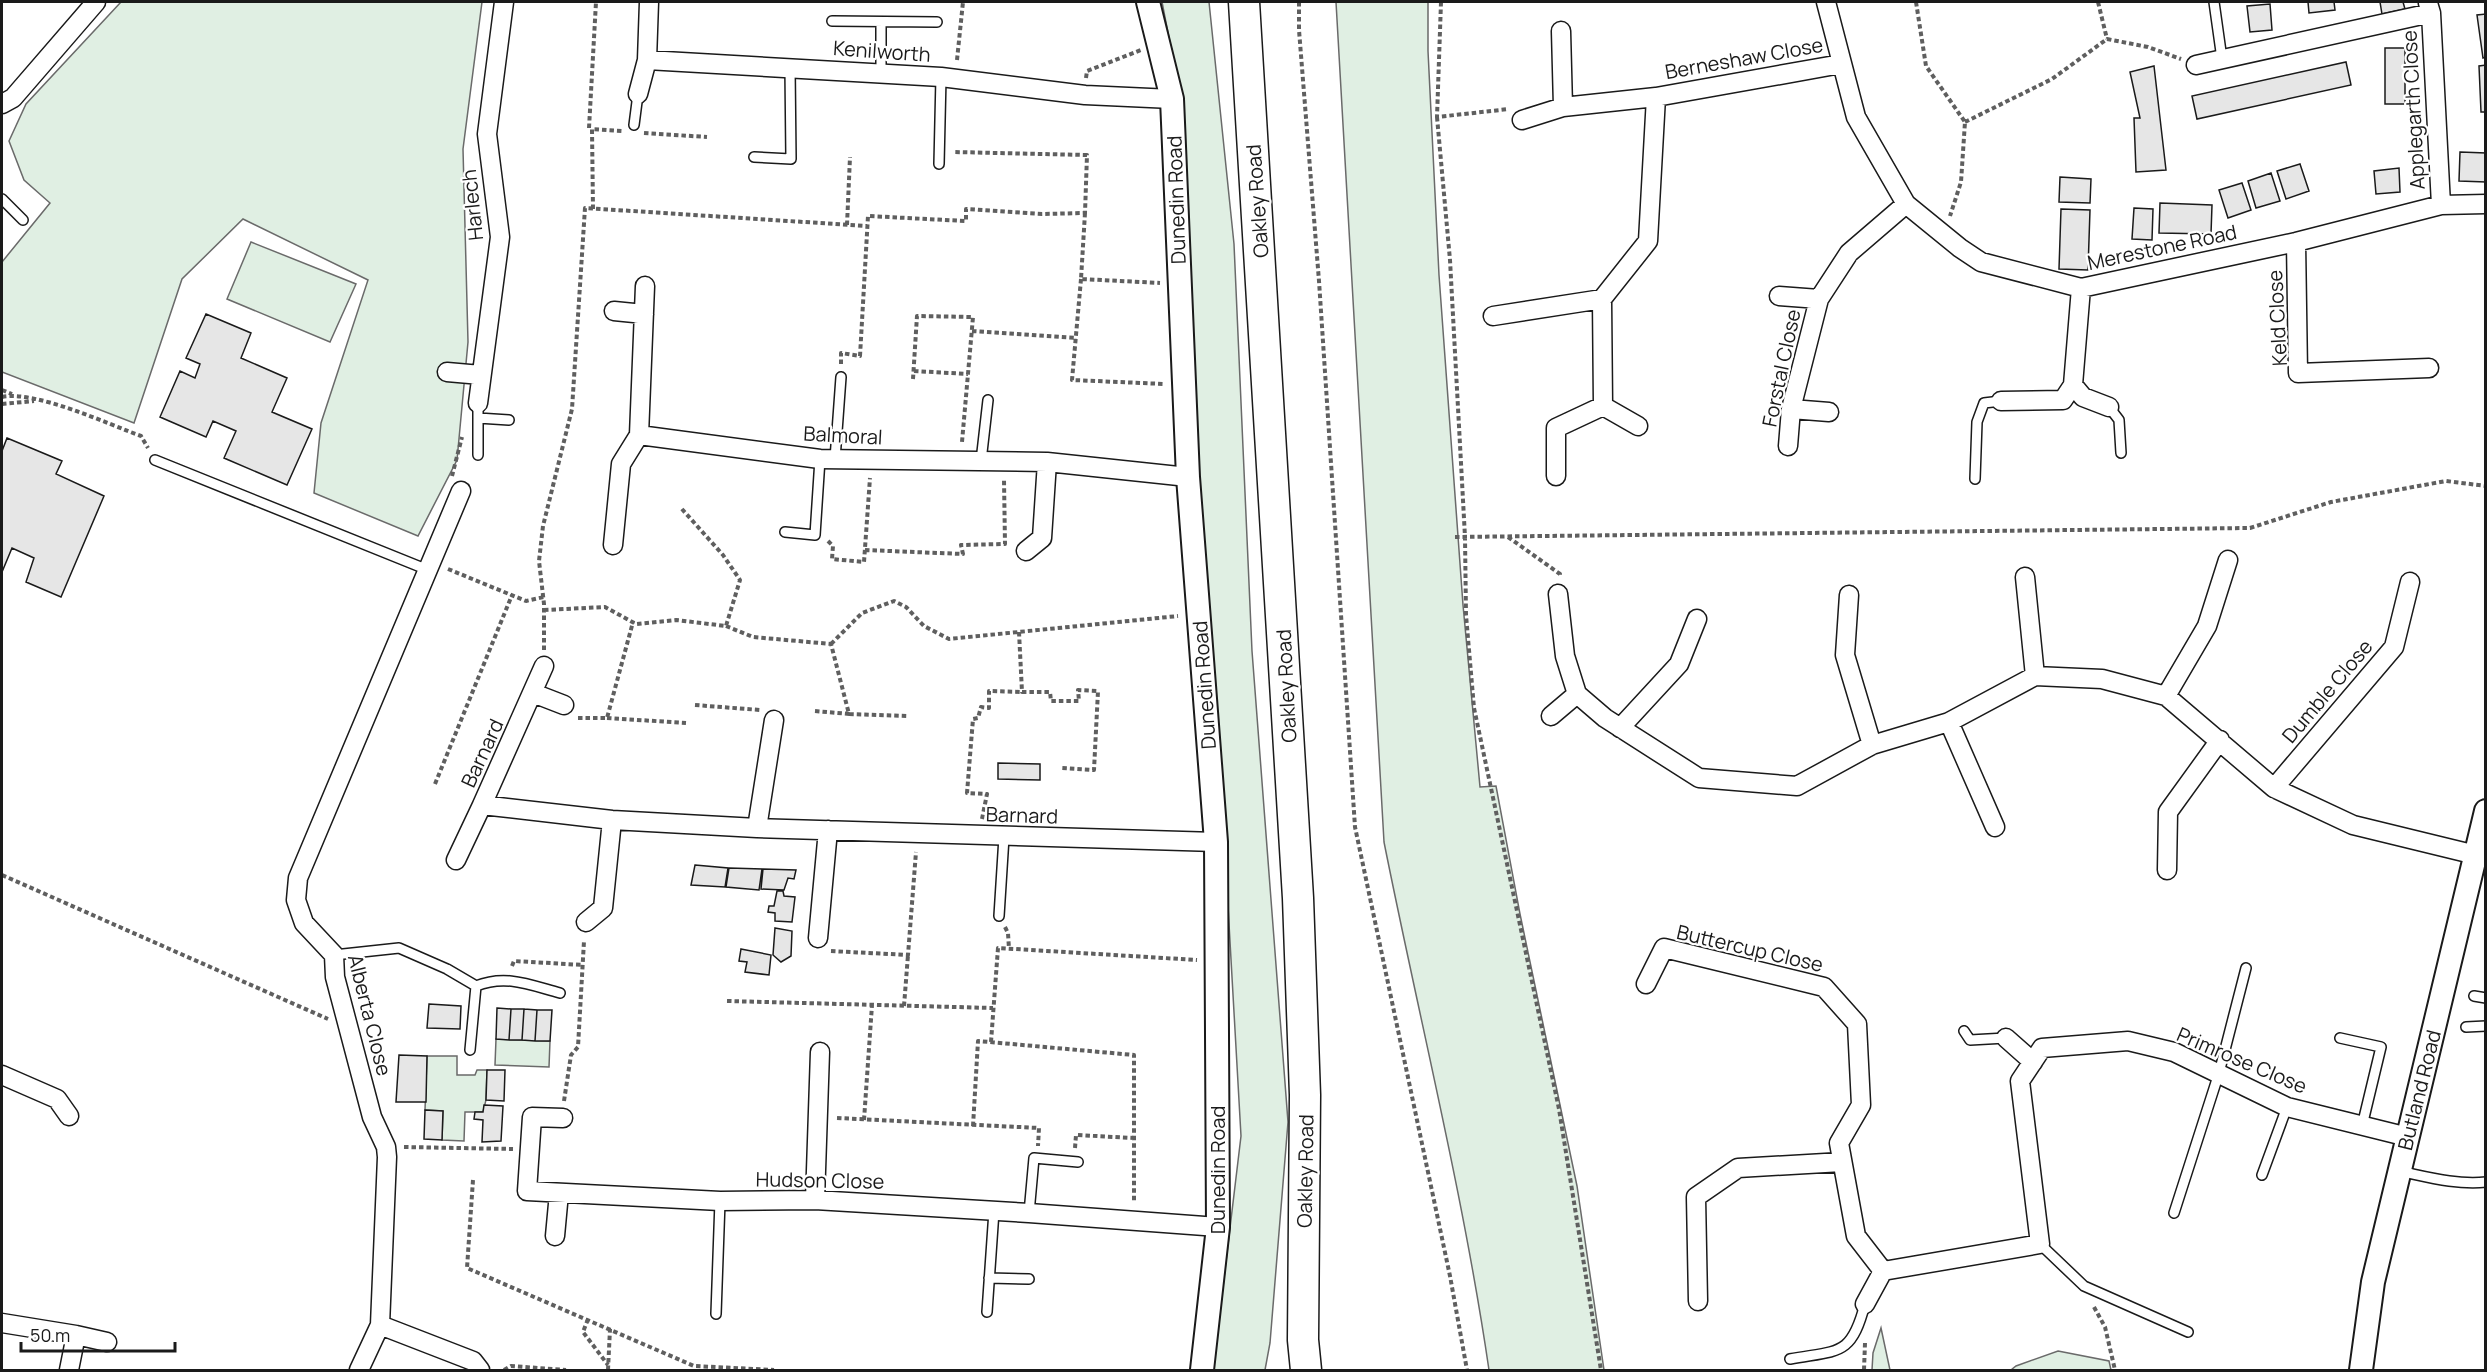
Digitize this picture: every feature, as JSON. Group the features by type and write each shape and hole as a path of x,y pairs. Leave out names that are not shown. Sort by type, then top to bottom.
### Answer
{"main road":[{"name":"Oakley Road","path":"1244,2 1298,898 1305,1095 1303,1340 1306,1371"}],"street":[{"path":"2,104 13,98 96,2"},
{"name":"Harlech","path":"478,411 500,237 487,135 504,2"},
{"path":"638,94 647,60 649,2"},
{"name":"Dunedin Road","path":"1148,2 1172,99 1188,477 1216,842 1218,1227 1202,1371"},
{"name":"Merestone Road","path":"1826,2 1856,117 1905,204 1981,262 2081,288 2296,242 2441,205 2486,204"},
{"name":"Applegarth Close","path":"2196,65 2429,7 2441,205"},
{"path":"1561,30 1563,106"},
{"name":"Kenilworth","path":"647,60 948,78 1085,95 1172,99"},
{"name":"Berneshaw Close","path":"1522,120 1563,106 1656,97 1841,64"},
{"name":"Berneshaw Close","path":"1602,299 1648,241 1656,97"},
{"name":"Forstal Close","path":"1788,446 1791,409 1819,299 1849,253 1905,204"},
{"name":"Keld Close","path":"2296,242 2298,373 2429,368"},
{"path":"613,545 621,464 639,435 645,286"},
{"path":"2001,400 2063,400 2073,385 2081,288"},
{"name":"Forstal Close","path":"1779,296 1819,299"},
{"path":"1493,316 1602,299 1603,406"},
{"path":"615,311 644,314"},
{"path":"447,372 481,375"},
{"path":"2073,385 2083,397 2109,407"},
{"path":"1603,406 1638,426"},
{"path":"1556,476 1556,428 1603,406"},
{"path":"1791,409 1829,412"},
{"name":"Balmoral","path":"639,435 827,459 1047,462 1188,477"},
{"path":"1026,551 1042,538 1047,462"},
{"name":"Alberta Close","path":"359,1371 380,1325 386,1147 372,1117 335,977 334,955 304,923 296,900 298,878 461,491"},
{"path":"2166,696 2207,626 2228,560"},
{"path":"2025,577 2035,675"},
{"name":"Dumble Close","path":"2274,788 2394,647 2410,582"},
{"path":"1558,594 1565,656 1577,694 1620,728 1699,778 1797,786 1872,745 1949,722 2035,675 2102,679 2166,696 2274,788 2353,825 2476,855"},
{"path":"1849,595 1845,655 1872,745"},
{"path":"1620,728 1679,664 1697,619"},
{"name":"Barnard","path":"544,666 482,805 612,820 757,828 1216,842"},
{"path":"533,693 569,712"},
{"path":"1551,716 1577,694"},
{"path":"757,828 774,720"},
{"path":"1949,722 1995,826"},
{"path":"2167,870 2168,812 2220,740"},
{"path":"456,860 482,805"},
{"name":"Butland Road","path":"2361,1371 2373,1282 2486,811"},
{"path":"585,922 603,908 612,820"},
{"path":"818,938 828,830"},
{"name":"Buttercup Close","path":"1646,984 1664,948 1824,987 1857,1024 1862,1105 1839,1143 1856,1236 1883,1271"},
{"path":"1865,1304 1883,1271 2040,1244 2020,1081 2033,1062 2006,1038"},
{"name":"Primrose Close","path":"2033,1062 2042,1048 2128,1041 2174,1052 2287,1107 2408,1137"},
{"path":"815,1200 820,1052"},
{"path":"2,1075 57,1099 69,1116"},
{"name":"Hudson Close","path":"563,1118 532,1117 527,1191 720,1201 815,1200 1029,1212 1218,1227"},
{"path":"1698,1300 1696,1197 1738,1168 1842,1162"},
{"path":"555,1236 559,1193"},
{"path":"2,1323 107,1342"},
{"path":"380,1325 472,1361 480,1371"},
{"path":"69,1371 76,1335"}],"lane":[{"path":"2214,2 2222,59"},
{"path":"832,21 937,22"},
{"path":"881,22 881,74"},
{"path":"754,157 790,159 790,68"},
{"path":"939,164 948,78"},
{"path":"634,126 638,94"},
{"path":"2,199 22,220"},
{"path":"785,532 814,535 841,377"},
{"path":"981,462 988,400"},
{"path":"1975,479 1977,422 1984,404 2001,400"},
{"path":"2109,407 2119,420 2121,453"},
{"path":"478,455 478,411 509,420"},
{"path":"155,460 430,566"},
{"path":"999,916 1004,837"},
{"path":"334,955 399,948 447,969 476,986"},
{"path":"2174,1213 2219,1073 2246,968"},
{"path":"476,986 491,980 504,979 560,993"},
{"path":"470,1050 476,986"},
{"path":"2474,996 2486,998"},
{"path":"2466,1027 2486,1026"},
{"path":"1964,1030 1970,1040 2006,1038"},
{"path":"2340,1038 2382,1047 2362,1126"},
{"path":"2262,1175 2287,1107"},
{"path":"1029,1212 1034,1158 1076,1162"},
{"path":"2399,1171 2444,1180 2486,1182"},
{"path":"716,1314 720,1201"},
{"path":"987,1312 994,1211"},
{"path":"2040,1244 2084,1286 2188,1332"},
{"path":"989,1278 1029,1279"},
{"path":"1790,1359 1841,1349 1850,1342 1859,1327 1865,1304"}],"path":[{"path":"590,128 596,2"},
{"path":"948,78 963,2"},
{"path":"1299,2 1299,30 1319,281 1355,827 1450,1276 1467,1371"},
{"path":"1441,2 1437,117 1450,260 1466,537 1466,615 1474,708 1559,1109 1600,1371"},
{"path":"1916,2 1926,66 1965,122 1961,182 1949,214 1960,248"},
{"path":"2098,2 2107,39"},
{"path":"1965,122 2052,79 2107,39 2148,47 2196,65"},
{"path":"1085,95 1087,71 1158,43"},
{"path":"1437,117 1523,107 1522,120"},
{"path":"593,209 592,129 707,137"},
{"path":"939,151 1087,155 1081,279 1072,380 1184,385"},
{"path":"846,225 850,157"},
{"path":"544,666 544,597 539,561 543,526 572,410 585,208 867,226"},
{"path":"841,377 842,353 860,356 868,216 966,221 966,209 1084,213"},
{"path":"1081,279 1180,283"},
{"path":"914,379 917,316 973,317 960,461"},
{"path":"972,331 1076,338"},
{"path":"914,371 968,374"},
{"path":"2,390 38,400 141,436 155,460"},
{"path":"2,397 13,394"},
{"path":"2,404 38,400"},
{"path":"815,528 833,546 832,559 864,562 871,460"},
{"path":"865,550 963,554 961,545 1005,544 1004,462"},
{"path":"1455,537 2250,528 2331,502 2446,481 2486,486"},
{"path":"681,508 723,555 740,580 726,626"},
{"path":"1507,537 1560,574 1558,594"},
{"path":"430,566 526,601 544,597"},
{"path":"435,783 512,595"},
{"path":"831,644 862,613 894,601 906,607 924,626 950,639 1167,619 1198,611"},
{"path":"544,610 605,607 633,622 676,620 726,626 753,637 831,644"},
{"path":"607,718 633,622"},
{"path":"1019,632 1022,692"},
{"path":"831,644 850,714"},
{"path":"980,836 987,794 967,793 973,719 978,718 981,707 989,708 989,692 1050,692 1050,701 1079,701 1078,690 1098,691 1094,770 1061,768"},
{"path":"695,705 761,710 774,720"},
{"path":"815,711 907,716"},
{"path":"569,712 607,718 686,723"},
{"path":"904,1006 918,834"},
{"path":"2,875 320,1014 351,1034"},
{"path":"999,916 1008,933 1009,949"},
{"path":"563,1118 571,1055 578,1047 585,922"},
{"path":"818,938 819,950 908,955"},
{"path":"991,1042 998,948 1217,961"},
{"path":"504,979 514,961 583,965"},
{"path":"727,1001 993,1008"},
{"path":"864,1120 872,1005"},
{"path":"973,1126 978,1041 1134,1055 1134,1221"},
{"path":"818,1117 1039,1128 1038,1158"},
{"path":"1076,1162 1076,1135 1134,1137"},
{"path":"386,1147 529,1149"},
{"path":"473,1180 467,1268 694,1366 774,1371"},
{"path":"2092,1304 2105,1327 2115,1371"},
{"path":"588,1319 583,1332 608,1365"},
{"path":"608,1371 610,1329"},
{"path":"504,1371 511,1366 566,1371"}],"green space":[{"path":"121,2 482,2 463,149 468,342 457,460 418,536 314,493 321,423 368,280 243,219 182,279 134,423 2,372 2,262 50,203 24,180 9,141 26,104"},
{"path":"1162,2 1209,2 1234,244 1252,651 1288,1122 1270,1343 1265,1370 1213,1370 1241,1136 1219,747 1195,426 1180,94"},
{"path":"1336,2 1428,2 1428,51 1439,275 1463,605 1480,787 1496,786 1520,914 1577,1186 1604,1370 1489,1370 1454,1171 1384,842"},
{"path":"251,242 356,284 330,342 227,299"},
{"path":"496,1039 550,1041 549,1067 495,1065"},
{"path":"427,1056 457,1056 457,1075 475,1075 477,1070 487,1070 486,1100 483,1112 465,1112 464,1141 442,1140 443,1111 425,1110"},
{"path":"1881,1328 1890,1370 1872,1370 1873,1353"},
{"path":"2058,1351 2109,1361 2111,1370 2011,1370 2016,1366"}],"building":[{"path":"2308,2 2334,2 2335,10 2309,13"},
{"path":"2380,2 2403,2 2405,9 2382,14"},
{"path":"2270,4 2272,30 2250,32 2247,6"},
{"path":"2486,14 2486,57 2483,58 2477,15"},
{"path":"2385,48 2405,48 2405,104 2385,104"},
{"path":"2346,62 2351,85 2197,119 2192,96"},
{"path":"2486,65 2486,112 2481,112 2479,66"},
{"path":"2154,66 2166,170 2136,172 2134,118 2140,118 2130,72"},
{"path":"2460,152 2486,153 2486,182 2459,181"},
{"path":"2300,164 2309,191 2286,199 2277,171"},
{"path":"2399,168 2400,192 2376,194 2374,171"},
{"path":"2271,173 2280,201 2256,208 2248,181"},
{"path":"2060,177 2091,179 2090,203 2059,202"},
{"path":"2242,183 2251,210 2228,218 2219,190"},
{"path":"2160,203 2212,205 2211,234 2159,233"},
{"path":"2134,208 2153,209 2152,240 2132,239"},
{"path":"2061,209 2090,210 2088,270 2059,269"},
{"path":"206,314 251,333 241,358 287,378 272,412 312,429 287,485 224,458 236,431 213,421 206,437 160,417 180,371 195,378 200,364 186,358"},
{"path":"7,438 62,461 56,474 104,496 61,597 26,582 34,558 12,548 2,572 2,451"},
{"path":"998,763 1040,764 1040,780 998,779"},
{"path":"695,865 728,868 725,887 691,885"},
{"path":"729,868 762,869 759,890 726,887"},
{"path":"763,869 796,870 794,879 788,878 784,890 761,889"},
{"path":"777,891 783,891 784,896 795,897 792,922 775,921 775,913 768,912 769,906 774,906"},
{"path":"775,928 792,931 791,956 781,962 773,955"},
{"path":"741,949 771,955 769,975 745,972 747,962 739,961"},
{"path":"429,1004 461,1006 460,1029 427,1028"},
{"path":"497,1008 511,1009 509,1040 496,1039"},
{"path":"511,1009 524,1009 522,1040 509,1040"},
{"path":"524,1009 537,1010 535,1041 522,1040"},
{"path":"537,1010 552,1010 550,1041 535,1041"},
{"path":"399,1055 427,1056 426,1102 396,1102"},
{"path":"487,1070 505,1070 504,1101 486,1100"},
{"path":"484,1105 503,1106 501,1141 482,1142 483,1120 474,1119 475,1112 483,1112"},
{"path":"425,1110 443,1111 442,1140 424,1139"}]}
